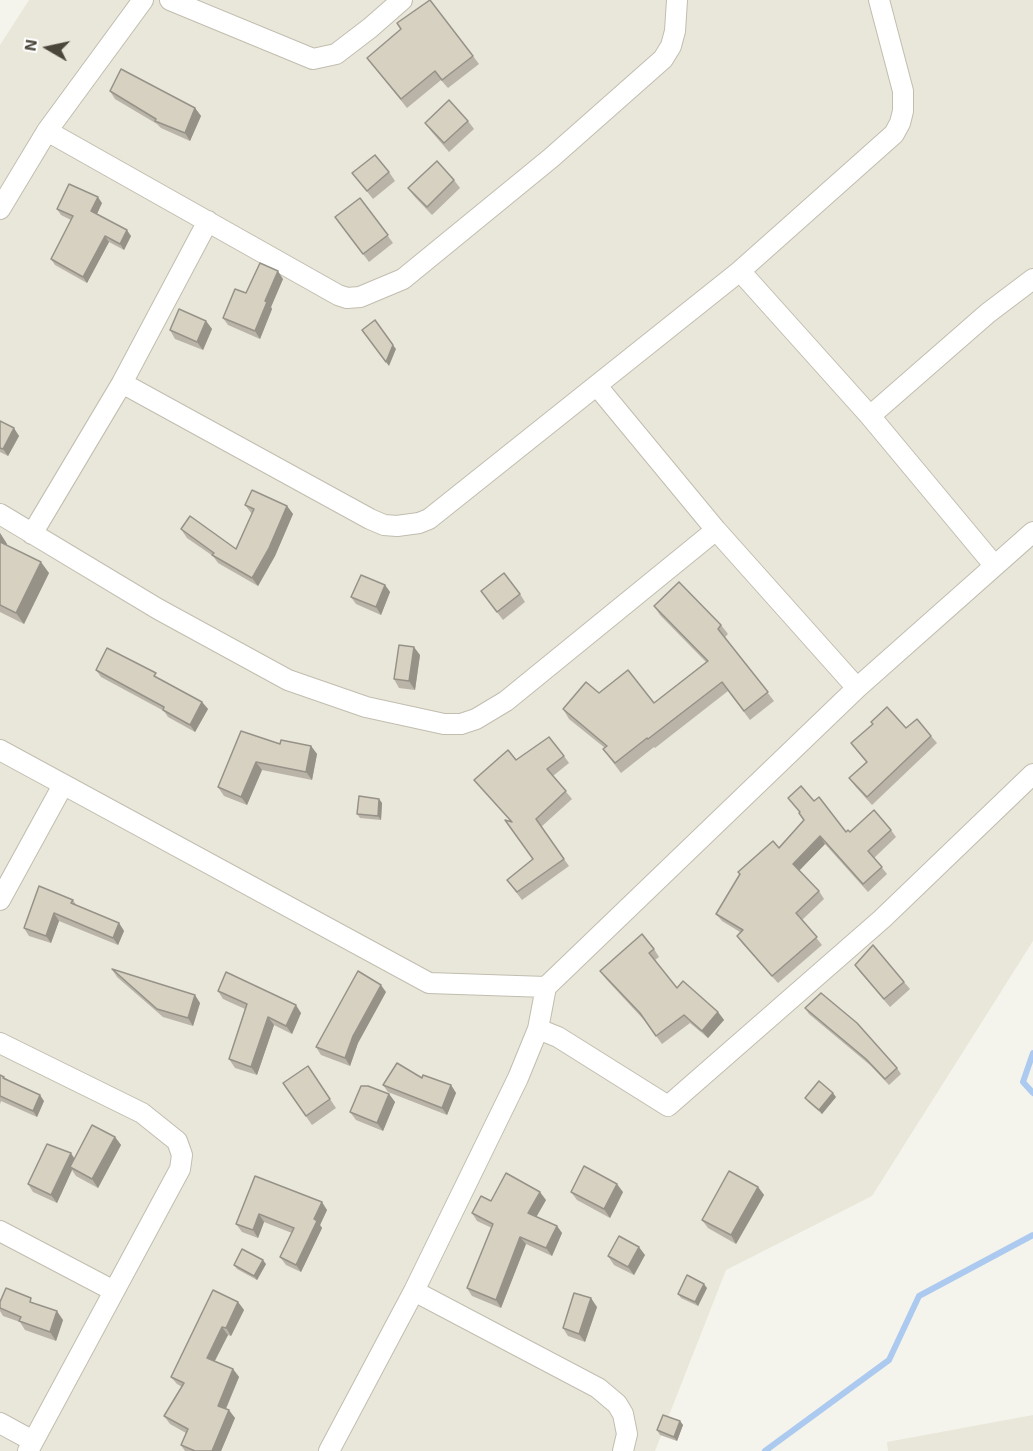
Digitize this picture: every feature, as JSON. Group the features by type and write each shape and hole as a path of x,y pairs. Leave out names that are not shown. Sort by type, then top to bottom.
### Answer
{"street":[{"path":"0,209 47,130 142,0"},
{"path":"170,0 313,59 336,54 402,0"},
{"path":"47,130 338,295 354,298 388,287 403,279 551,158 663,59 668,53 675,31 677,0"},
{"path":"122,383 370,519 384,525 396,526 419,523 429,519 740,271 894,134 903,111 903,91 879,0"},
{"path":"32,534 122,383 208,221"},
{"path":"740,271 870,416 994,565"},
{"path":"870,416 988,313 1033,279"},
{"path":"597,386 716,530 857,688"},
{"path":"0,514 158,609 288,680 366,707 444,724 461,724 476,719 506,701 716,530"},
{"path":"329,1451 414,1291 522,1068 538,1029 546,987 857,688 1033,532"},
{"path":"0,750 429,983 546,987"},
{"path":"538,1029 558,1037 668,1106 882,919 1033,774"},
{"path":"0,900 63,785"},
{"path":"0,1043 142,1113 177,1141 182,1155 180,1169 30,1446 0,1423"},
{"path":"0,1231 114,1291"},
{"path":"414,1291 597,1388 617,1404 623,1414 627,1434 623,1451"}],"shaded area":[{"path":"29,0 1033,0 1033,941 872,1196 726,1270 655,1451 0,1451 0,45"},
{"path":"1033,1415 1033,1451 888,1451 887,1442"}],"building":[{"path":"430,0 473,56 442,80 435,71 401,99 367,58 401,29 397,23"},
{"path":"121,69 195,108 185,133 155,121 156,119 110,91"},
{"path":"449,100 468,121 444,143 425,123"},
{"path":"375,155 389,172 367,191 352,173"},
{"path":"437,161 454,180 427,207 408,188"},
{"path":"69,184 98,197 91,211 127,230 120,244 105,236 83,277 51,259 73,216 57,209"},
{"path":"360,198 388,235 363,254 335,217"},
{"path":"260,263 278,271 255,331 223,318 235,289 246,293"},
{"path":"179,309 206,321 197,342 170,330"},
{"path":"375,320 393,345 386,362 362,330"},
{"path":"0,421 14,428 3,449 0,448"},
{"path":"252,490 287,506 269,548 252,578 212,555 214,553 181,529 190,516 236,549 254,509 245,505"},
{"path":"0,542 41,562 16,613 0,605"},
{"path":"504,573 520,594 497,612 481,591"},
{"path":"361,575 385,585 376,607 351,597"},
{"path":"679,582 721,625 718,629 768,692 744,711 722,682 615,763 603,749 607,746 563,709 586,682 599,693 628,670 654,703 708,661 654,606"},
{"path":"399,645 414,647 409,681 394,679"},
{"path":"107,648 156,673 154,676 202,702 190,725 163,710 164,707 96,670"},
{"path":"887,707 906,728 917,719 931,736 867,797 849,778 867,762 851,743 873,724 871,722"},
{"path":"241,731 280,744 281,740 311,746 306,772 256,762 241,797 218,787"},
{"path":"549,737 564,756 547,769 566,791 536,819 564,859 517,892 507,880 533,859 505,820 512,822 474,780 508,750 516,760"},
{"path":"801,786 814,801 819,797 846,832 848,830 850,832 874,810 891,830 868,851 882,867 863,884 820,836 793,864 819,891 796,913 817,937 772,976 737,936 743,930 716,914 740,874 738,872 773,841 779,848 804,820 788,798"},
{"path":"359,796 379,799 378,816 357,814"},
{"path":"39,886 73,900 71,903 119,923 113,938 54,913 46,936 24,928"},
{"path":"642,934 654,949 649,953 677,988 683,981 718,1012 702,1031 684,1015 656,1036 640,1013 600,971"},
{"path":"873,945 904,982 884,999 855,965"},
{"path":"112,969 195,995 188,1018 157,1009"},
{"path":"358,971 381,985 353,1036 345,1058 316,1047"},
{"path":"226,972 296,1005 286,1026 268,1017 251,1067 229,1059 247,1004 218,991"},
{"path":"821,993 857,1023 897,1068 885,1079 866,1059 805,1008"},
{"path":"397,1063 422,1078 423,1075 451,1085 442,1108 383,1085"},
{"path":"308,1066 330,1099 306,1116 283,1083"},
{"path":"0,1075 40,1095 33,1111 0,1096"},
{"path":"819,1081 833,1093 819,1110 805,1098"},
{"path":"361,1086 368,1086 389,1094 377,1123 350,1112"},
{"path":"92,1125 115,1137 92,1179 70,1167"},
{"path":"47,1144 71,1153 51,1195 28,1184"},
{"path":"584,1166 617,1184 604,1209 571,1192"},
{"path":"729,1171 758,1187 731,1235 702,1220"},
{"path":"506,1173 540,1192 528,1213 557,1226 546,1248 520,1237 496,1300 467,1288 493,1224 472,1213 481,1196 491,1201"},
{"path":"255,1176 322,1202 314,1219 317,1221 296,1265 280,1257 294,1228 259,1214 253,1230 236,1224"},
{"path":"619,1236 639,1247 628,1267 608,1256"},
{"path":"242,1249 263,1260 254,1276 234,1265"},
{"path":"687,1275 704,1284 695,1302 678,1294"},
{"path":"6,1288 31,1298 30,1302 57,1311 50,1332 19,1321 21,1317 0,1308"},
{"path":"213,1290 238,1302 226,1328 222,1327 207,1358 233,1369 218,1406 229,1410 212,1451 195,1451 181,1445 188,1429 164,1416 184,1383 171,1377"},
{"path":"574,1293 591,1298 579,1334 563,1328"},
{"path":"663,1415 680,1421 674,1437 657,1430"}],"waterway":[{"path":"1033,1053 1023,1082 1033,1093"},
{"path":"765,1451 889,1360 919,1296 1033,1235"}]}
